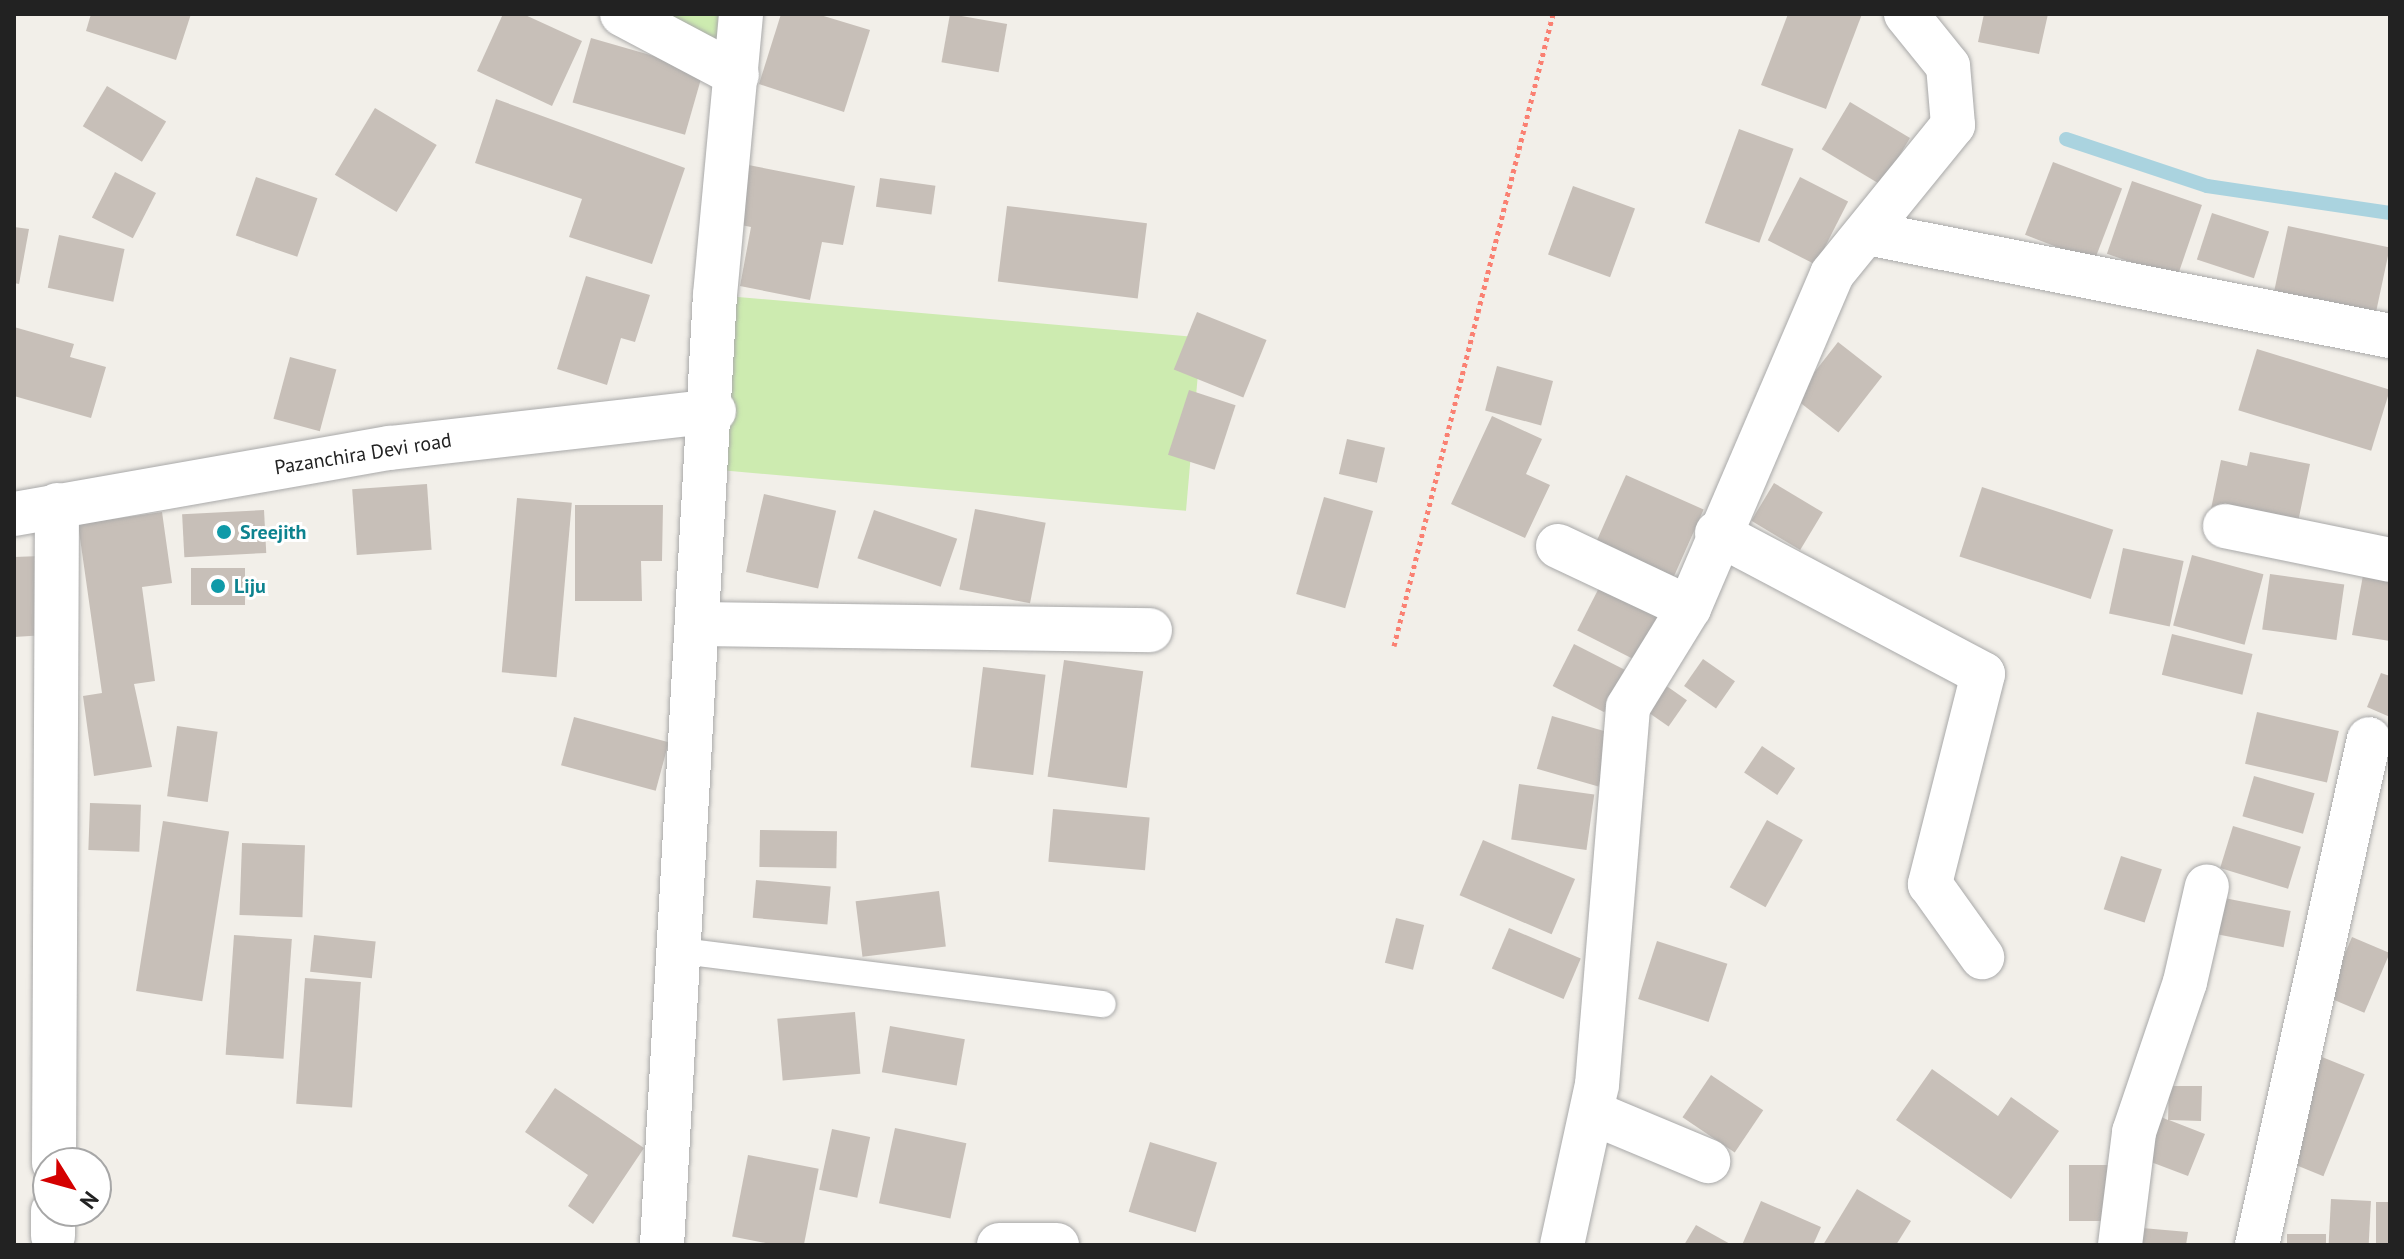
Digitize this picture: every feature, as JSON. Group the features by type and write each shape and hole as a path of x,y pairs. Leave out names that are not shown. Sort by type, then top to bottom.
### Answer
{"street":[{"path":"622,14 737,75"},
{"path":"662,1245 714,411 715,295 741,14"},
{"path":"1562,1245 1593,1113 1628,707 1689,608 1717,533 1832,274 1953,125 1948,66 1906,14"},
{"path":"1867,233 2390,336"},
{"name":"Pazanchira Devi road","path":"14,514 390,448 714,411"},
{"path":"54,1147 57,505"},
{"path":"2225,526 2390,560"},
{"path":"1717,533 1983,674 1930,884 1982,957"},
{"path":"1558,546 1689,608"},
{"path":"702,624 1150,630"},
{"path":"2257,1245 2369,739"},
{"path":"2120,1245 2134,1132 2185,982 2207,886"},
{"path":"1593,1113 1708,1161"},
{"path":"999,1245 1057,1245"}],"lane":[{"path":"682,951 1103,1004"}],"path":[{"path":"1394,646 1553,14"}],"green space":[{"path":"651,14 718,14 717,44"},
{"path":"715,295 1201,338 1186,511 700,468"}],"building":[{"path":"91,14 191,14 176,60 86,31"},
{"path":"503,14 523,14 582,41 552,106 477,71"},
{"path":"781,14 817,14 870,30 844,112 759,84"},
{"path":"950,14 1007,24 999,72 941,62"},
{"path":"1788,14 1862,14 1826,109 1761,85"},
{"path":"1984,14 2048,14 2039,54 1978,42"},
{"path":"591,38 703,70 685,135 573,102"},
{"path":"107,86 166,122 142,162 83,126"},
{"path":"496,99 685,168 652,264 569,237 582,199 475,163"},
{"path":"1850,102 1910,138 1882,185 1822,149"},
{"path":"375,108 437,145 397,212 335,175"},
{"path":"1739,129 1794,149 1759,243 1705,223"},
{"path":"2053,162 2122,189 2094,261 2025,235"},
{"path":"738,163 855,186 843,245 822,242 810,300 740,286 751,227 726,222"},
{"path":"115,172 156,193 133,238 92,217"},
{"path":"256,177 317,198 297,257 236,236"},
{"path":"1800,177 1848,202 1816,265 1768,240"},
{"path":"880,178 935,186 931,215 876,207"},
{"path":"2132,181 2202,205 2177,278 2107,254"},
{"path":"1573,186 1635,209 1610,277 1548,255"},
{"path":"1007,206 1147,223 1138,299 998,281"},
{"path":"2212,213 2269,232 2254,278 2197,260"},
{"path":"2288,226 2390,248 2374,320 2273,298"},
{"path":"14,227 29,229 19,284 14,283"},
{"path":"59,235 125,249 113,302 48,288"},
{"path":"586,276 650,295 635,342 621,338 607,385 557,369"},
{"path":"1197,312 1267,340 1243,398 1174,369"},
{"path":"14,327 74,344 70,357 106,367 91,418 14,396"},
{"path":"1838,342 1882,376 1838,432 1794,398"},
{"path":"2257,349 2390,390 2371,451 2238,410"},
{"path":"290,357 336,369 320,431 273,419"},
{"path":"1497,366 1553,381 1541,425 1485,410"},
{"path":"1189,390 1236,405 1215,470 1168,455"},
{"path":"1492,416 1542,439 1526,474 1550,485 1525,538 1451,504"},
{"path":"1347,439 1385,448 1377,483 1339,474"},
{"path":"2250,452 2310,464 2297,527 2211,509 2221,460 2247,466"},
{"path":"1626,475 1704,510 1668,590 1590,555"},
{"path":"1774,483 1823,512 1800,550 1751,521"},
{"path":"427,484 432,550 357,555 352,489"},
{"path":"1982,487 2113,530 2091,599 1959,556"},
{"path":"764,494 836,511 818,589 746,572"},
{"path":"1324,497 1373,511 1345,608 1296,594"},
{"path":"517,498 572,503 557,677 502,672"},
{"path":"575,505 663,505 662,561 641,561 642,601 575,601"},
{"path":"975,509 1046,523 1030,603 959,589"},
{"name":"Sreejith","path":"264,510 266,553 184,557 182,514"},
{"path":"874,510 957,539 941,587 857,558"},
{"path":"162,512 172,583 142,587 155,681 134,684 152,767 94,776 83,696 102,693 78,524"},
{"path":"2123,548 2184,561 2170,626 2109,614"},
{"path":"2192,555 2263,574 2245,645 2173,626"},
{"path":"41,556 46,635 14,637 14,557"},
{"name":"Liju","path":"191,568 245,568 245,605 191,605"},
{"path":"2364,570 2390,574 2390,641 2352,635"},
{"path":"2270,574 2344,584 2336,640 2262,629"},
{"path":"1604,578 1666,610 1640,662 1577,631"},
{"path":"2172,634 2253,654 2242,695 2162,675"},
{"path":"1574,644 1626,670 1604,712 1553,686"},
{"path":"1703,659 1735,681 1716,708 1684,686"},
{"path":"1064,660 1143,671 1127,788 1048,777"},
{"path":"983,667 1046,675 1033,775 971,767"},
{"path":"2381,673 2390,676 2390,717 2367,707"},
{"path":"1655,678 1687,700 1669,727 1637,704"},
{"path":"2257,712 2339,731 2327,783 2245,764"},
{"path":"1552,716 1614,734 1598,787 1537,769"},
{"path":"574,717 669,742 656,791 561,765"},
{"path":"177,726 218,732 208,802 167,796"},
{"path":"1762,746 1795,768 1777,795 1744,773"},
{"path":"2254,776 2315,793 2303,834 2242,816"},
{"path":"1519,784 1594,795 1586,850 1511,839"},
{"path":"90,803 141,805 139,852 88,850"},
{"path":"1053,809 1150,817 1145,870 1048,862"},
{"path":"1767,820 1803,840 1766,907 1730,887"},
{"path":"163,821 229,831 202,1001 136,991"},
{"path":"2233,826 2301,847 2288,889 2220,868"},
{"path":"760,830 837,831 836,868 759,867"},
{"path":"1483,840 1575,879 1552,934 1460,895"},
{"path":"242,843 305,845 302,917 239,915"},
{"path":"2121,856 2162,869 2145,923 2104,909"},
{"path":"756,880 831,887 827,924 753,918"},
{"path":"939,891 946,947 862,957 856,901"},
{"path":"2219,897 2291,911 2284,947 2212,933"},
{"path":"1396,918 1424,925 1413,970 1385,963"},
{"path":"1509,928 1581,958 1564,999 1492,969"},
{"path":"234,935 292,939 283,1059 226,1055"},
{"path":"314,935 376,941 372,978 310,972"},
{"path":"2352,937 2390,953 2364,1013 2327,997"},
{"path":"1657,941 1727,964 1709,1022 1638,999"},
{"path":"305,978 361,982 352,1108 296,1104"},
{"path":"855,1012 860,1074 783,1081 777,1019"},
{"path":"890,1026 965,1039 957,1085 882,1072"},
{"path":"2322,1057 2365,1074 2323,1176 2281,1159"},
{"path":"1932,1069 1998,1116 2011,1097 2059,1131 2011,1199 1896,1120"},
{"path":"1711,1075 1763,1110 1735,1153 1682,1117"},
{"path":"2169,1086 2202,1086 2201,1121 2169,1120 2205,1134 2188,1176 2135,1156 2152,1113 2168,1120"},
{"path":"555,1088 644,1148 593,1224 568,1206 588,1175 525,1132"},
{"path":"895,1128 966,1143 950,1218 879,1203"},
{"path":"832,1129 870,1137 857,1198 819,1190"},
{"path":"1150,1142 1217,1162 1196,1232 1129,1212"},
{"path":"748,1155 819,1169 804,1245 776,1245 732,1236"},
{"path":"2069,1165 2110,1165 2110,1221 2069,1221"},
{"path":"1857,1189 1911,1221 1896,1245 1823,1245"},
{"path":"2331,1199 2371,1201 2369,1245 2329,1245"},
{"path":"1761,1201 1821,1227 1813,1245 1742,1245"},
{"path":"2376,1202 2390,1202 2390,1245 2376,1245"},
{"path":"1696,1225 1732,1245 1684,1245"},
{"path":"2142,1228 2188,1232 2186,1245 2141,1245"},
{"path":"2287,1234 2326,1234 2326,1245 2287,1245"}],"waterway":[{"path":"2066,139 2207,186 2390,213"}],"place":[{"name":"Sreejith","path":"224,532"},
{"name":"Liju","path":"218,586"}]}
